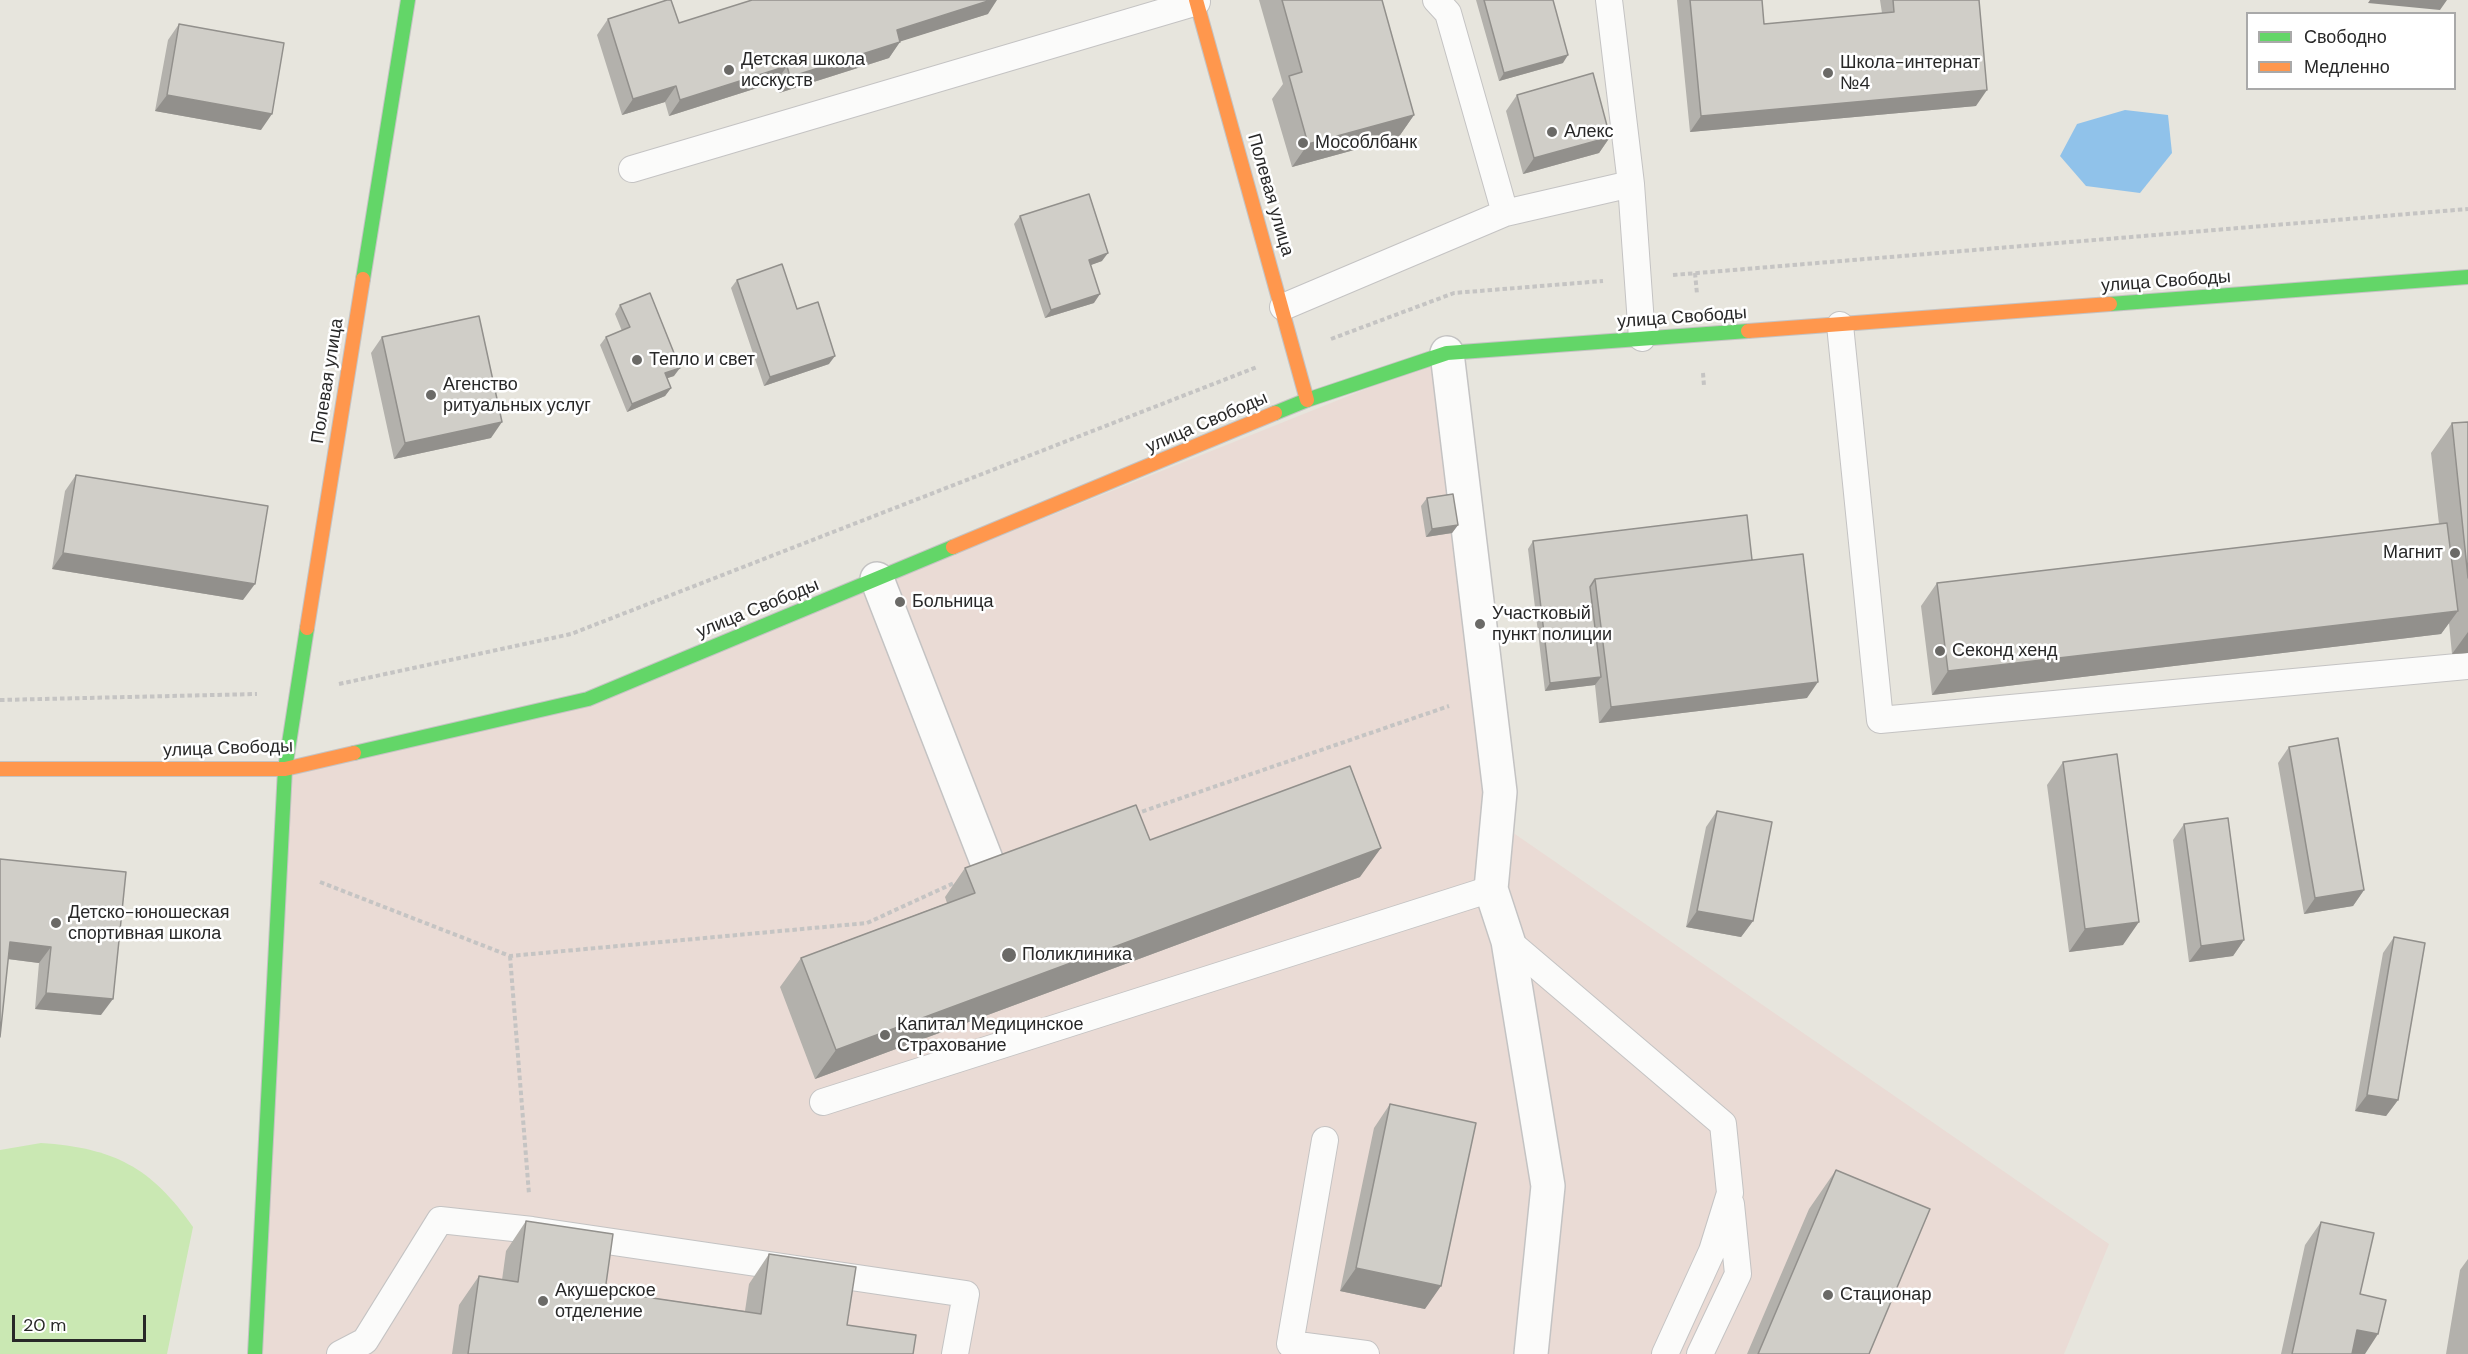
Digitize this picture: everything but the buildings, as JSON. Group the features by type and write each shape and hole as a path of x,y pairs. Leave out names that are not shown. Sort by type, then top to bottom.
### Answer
{"main road":[{"name":"Полевая улица","path":"255,1354 285,769 408,0"},
{"name":"Полевая улица","path":"1196,1 1283,307 1307,400"},
{"name":"улица Свободы","path":"0,768 285,769 588,699 1307,400 1448,353 1840,326 2468,277"}],"street":[{"path":"1448,353 1500,792 1491,889 1509,941 1548,1186 1531,1354"},
{"path":"877,579 989,867"}],"lane":[{"path":"1436,0 1448,13 1505,213"},
{"path":"1609,0 1631,184 1642,338"},
{"path":"632,169 1196,1"},
{"path":"1283,307 1505,213 1631,184"},
{"path":"1840,326 1880,720 2468,666"},
{"path":"823,1102 1491,889"},
{"path":"1509,941 1723,1124 1738,1274 1700,1354"},
{"path":"1325,1140 1289,1349 1366,1354"},
{"path":"1665,1354 1712,1251 1730,1193"},
{"path":"340,1354 371,1347 440,1220 532,1230 966,1294 955,1354"}],"path":[{"path":"1129,816 1488,692"},
{"path":"280,866 510,956 867,924 989,867"},
{"path":"510,956 532,1230"}],"shaded area":[{"path":"1448,356 1512,832 2109,1244 2064,1354 256,1354 287,770 589,701"}],"green space":[{"path":"41,1143 90,1150 129,1164 162,1189 193,1227 167,1354 0,1354 0,1150"}],"water":[{"path":"2125,110 2168,115 2172,153 2140,193 2086,186 2060,156 2077,124"}],"traffic: fast":[{"path":"363,279 408,0"},
{"path":"2110,304 2468,277"},
{"path":"1275,413 1447,353 1748,331"},
{"path":"354,753 588,699 953,547"},
{"path":"255,1354 285,769 307,628"}],"traffic: slow":[{"path":"1196,0 1307,400"},
{"path":"307,628 363,279"},
{"path":"1748,331 2110,304"},
{"path":"953,547 1275,413"},
{"path":"0,769 285,769 354,753"}],"place":[{"name":"Детская школа исскуств","path":"729,70"},
{"name":"Школа-интернат №4","path":"1828,73"},
{"name":"Алекс","path":"1552,132"},
{"name":"Мособлбанк","path":"1303,143"},
{"name":"Тепло и свет","path":"637,360"},
{"name":"Агенство ритуальных услуг","path":"431,395"},
{"name":"Магнит","path":"2455,553"},
{"name":"Больница","path":"900,602"},
{"name":"Участковый пункт полиции","path":"1480,624"},
{"name":"Секонд хенд","path":"1940,651"},
{"name":"Детско-юношеская спортивная школа","path":"56,923"},
{"name":"Поликлиника","path":"1009,955"},
{"name":"Капитал Медицинское Страхование","path":"885,1035"},
{"name":"Стационар","path":"1828,1295"},
{"name":"Акушерское отделение","path":"543,1301"}]}
